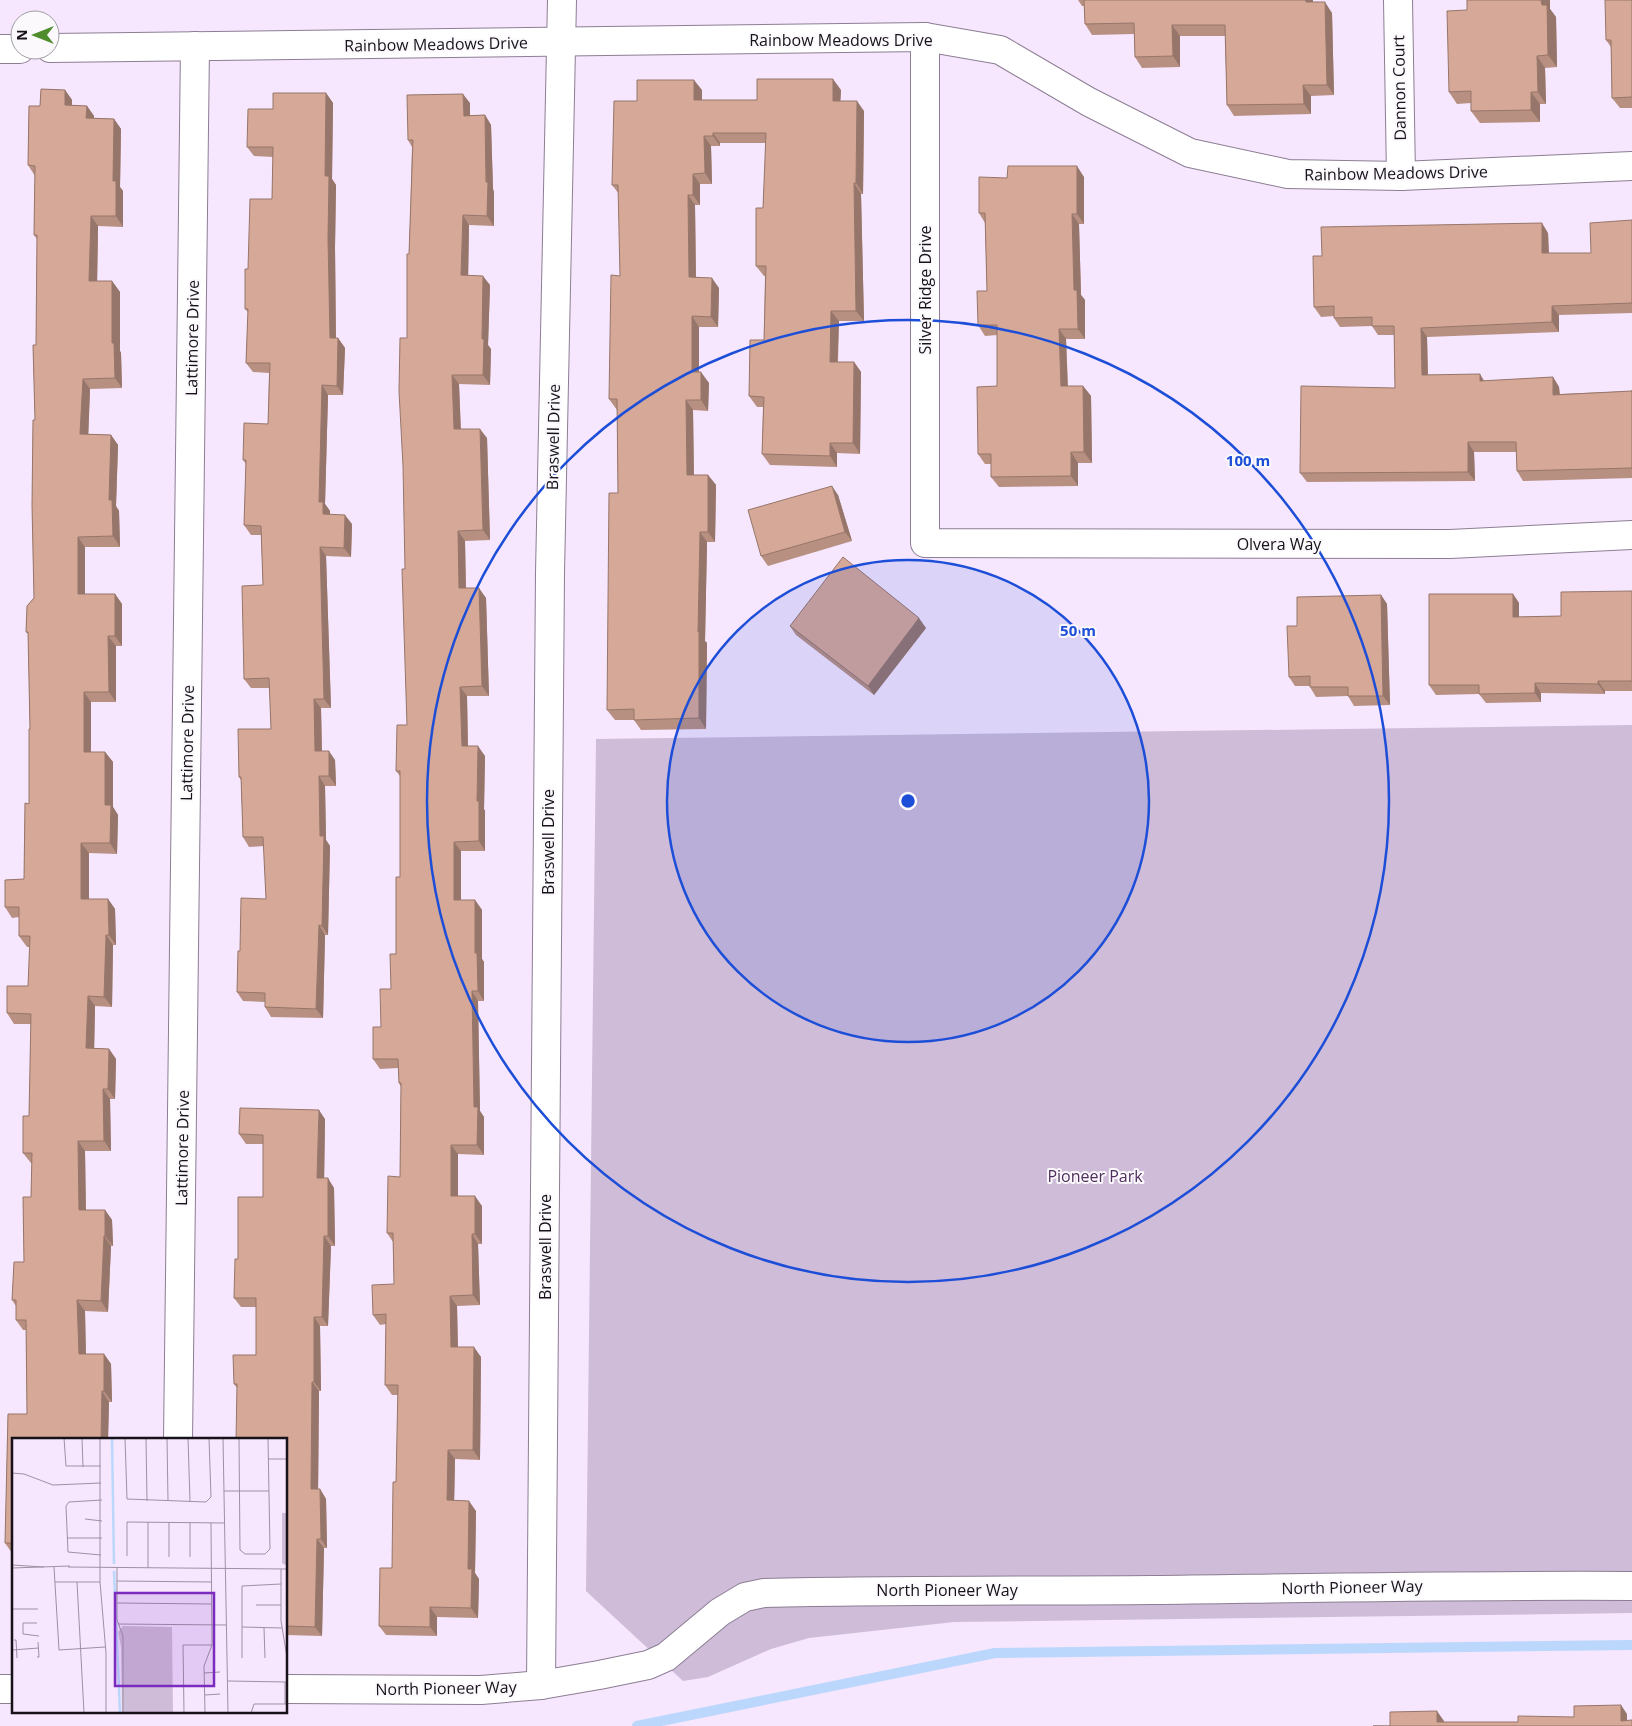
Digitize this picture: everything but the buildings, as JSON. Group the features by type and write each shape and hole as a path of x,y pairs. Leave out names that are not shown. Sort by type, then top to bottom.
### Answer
{"street":[{"name":"Braswell Drive","path":"542,1685 550,572 562,0"},
{"name":"Dannon Court","path":"1398,0 1401,176"},
{"name":"Rainbow Meadows Drive","path":"60,48 926,37 1000,50 1090,102 1190,153 1288,174 1401,176 1632,166"},
{"name":"Silver Ridge Drive","path":"926,37 926,543"},
{"name":"Lattimore Drive","path":"178,1438 195,46"},
{"name":"Olvera Way","path":"926,543 1450,544 1632,535"},
{"name":"North Pioneer Way","path":"288,1689 481,1690 542,1685 648,1665 666,1657 720,1612 745,1597 764,1592 1149,1590 1458,1585 1632,1586"}],"green space":[{"name":"Pioneer Park","path":"1632,725 1632,1613 954,1622 809,1638 771,1649 708,1677 683,1681 586,1591 596,739"}],"waterway":[{"path":"637,1726 995,1653 1632,1645"}]}
